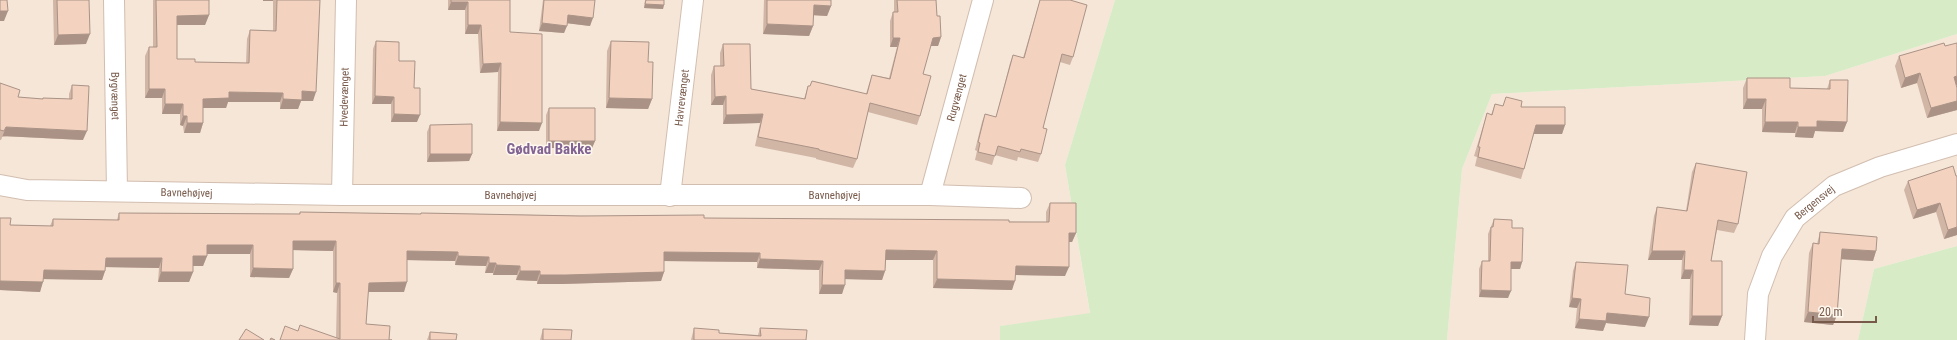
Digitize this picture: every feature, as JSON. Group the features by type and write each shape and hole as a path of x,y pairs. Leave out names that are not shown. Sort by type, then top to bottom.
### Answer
{"street":[{"name":"Bygvænget","path":"114,0 117,191"},
{"name":"Hvedevænget","path":"342,195 346,0"},
{"name":"Havrevænget","path":"670,196 693,0"},
{"name":"Rugvænget","path":"930,195 983,0"},
{"name":"Bergensvej","path":"1755,340 1758,294 1772,256 1795,218 1834,186 1880,167 1957,144"},
{"name":"Bavnehøjvej","path":"0,185 27,190 342,195 930,195 1021,198"}],"shaded area":[{"path":"0,0 1115,0 1065,165 1090,314 1001,326 1000,340 0,340"},
{"path":"1957,34 1957,246 1874,269 1858,340 1447,340 1462,169 1492,94 1825,76"}],"green space":[{"path":"1115,0 1957,0 1957,34 1825,76 1492,94 1462,169 1447,340 1000,340 1000,326 1090,313 1065,165"},
{"path":"1957,246 1957,340 1858,340 1874,269"}],"building":[{"path":"0,0 7,0 8,11 0,11"},
{"path":"57,0 89,0 90,34 58,35"},
{"path":"156,0 209,0 209,15 177,16 177,59 195,59 195,62 249,63 250,30 276,31 277,0 320,0 316,92 302,91 302,100 283,99 283,93 229,92 229,98 203,99 203,123 187,123 187,116 183,116 183,104 165,104 165,89 149,89 149,47 157,47"},
{"path":"451,0 510,0 510,32 542,34 542,123 500,122 501,63 483,64 481,25 468,25 468,2 451,2"},
{"path":"544,0 595,0 593,18 568,15 567,26 542,23"},
{"path":"646,0 664,0 664,5 645,4"},
{"path":"767,0 831,0 831,6 814,5 813,26 767,24"},
{"path":"897,0 936,0 937,16 940,16 941,37 933,38 923,74 931,76 920,116 870,103 857,159 819,149 758,137 763,114 726,115 726,96 715,97 714,66 724,66 723,44 750,44 751,89 805,99 808,86 810,86 812,81 867,94 872,75 890,79 900,38 893,38 893,12 898,12"},
{"path":"1040,0 1070,0 1087,5 1073,57 1062,54 1043,128 1047,129 1041,154 1021,149 1020,152 998,146 995,156 978,152 980,143 978,142 985,114 996,117 1013,55 1024,58"},
{"path":"376,41 399,42 399,61 415,61 414,88 420,88 420,115 394,114 394,97 375,96"},
{"path":"611,41 649,42 648,62 653,62 652,99 609,98"},
{"path":"1944,43 1945,46 1957,43 1957,76 1954,77 1957,88 1957,101 1931,108 1920,73 1905,78 1899,56"},
{"path":"1747,78 1790,78 1790,88 1830,89 1830,80 1848,80 1847,122 1817,121 1817,127 1798,127 1798,122 1765,122 1766,99 1747,99"},
{"path":"0,83 20,90 18,97 43,99 72,99 72,85 89,86 87,131 6,127 4,131 0,130"},
{"path":"1506,97 1522,101 1521,107 1565,107 1565,125 1536,125 1524,169 1478,157 1480,147 1478,147 1487,113 1492,115 1495,104 1503,106"},
{"path":"549,108 595,108 595,141 549,141"},
{"path":"472,124 472,154 430,154 430,125"},
{"path":"1696,163 1747,172 1738,224 1718,220 1711,261 1722,261 1722,316 1692,316 1693,270 1684,270 1685,251 1652,251 1657,207 1687,211"},
{"path":"1953,166 1957,176 1957,227 1948,230 1940,203 1917,210 1908,181"},
{"path":"1050,203 1076,203 1076,233 1069,233 1069,267 1016,266 1015,281 937,279 937,251 886,250 885,271 845,270 845,285 822,285 823,261 760,259 760,253 664,252 664,272 540,275 540,271 520,271 520,266 496,265 496,263 489,263 489,257 458,256 458,252 407,251 407,282 369,283 366,324 390,326 389,340 280,340 285,326 298,331 300,325 340,339 340,283 336,283 336,241 293,241 293,269 253,268 253,245 207,245 207,256 193,256 193,272 161,272 162,258 106,258 105,271 44,270 43,282 0,281 0,218 11,218 10,225 53,226 53,219 119,220 119,213 300,214 300,212 580,216 704,215 704,218 1009,220 1009,222 1049,222"},
{"path":"1494,219 1512,220 1512,228 1523,228 1522,262 1511,262 1511,291 1481,290 1482,261 1490,261 1491,227 1493,227"},
{"path":"1820,232 1877,237 1876,251 1842,249 1837,315 1808,312 1813,243 1819,244"},
{"path":"1576,262 1628,265 1625,294 1650,298 1649,317 1607,313 1606,321 1579,319 1581,299 1572,298"},
{"path":"694,328 719,330 719,333 761,336 760,328 807,330 806,340 694,340"},
{"path":"246,329 264,340 239,340"},
{"path":"543,329 572,330 571,340 543,340"},
{"path":"430,332 457,334 456,340 430,340"}],"district":[{"name":"Gødvad Bakke","path":"549,149"}]}
